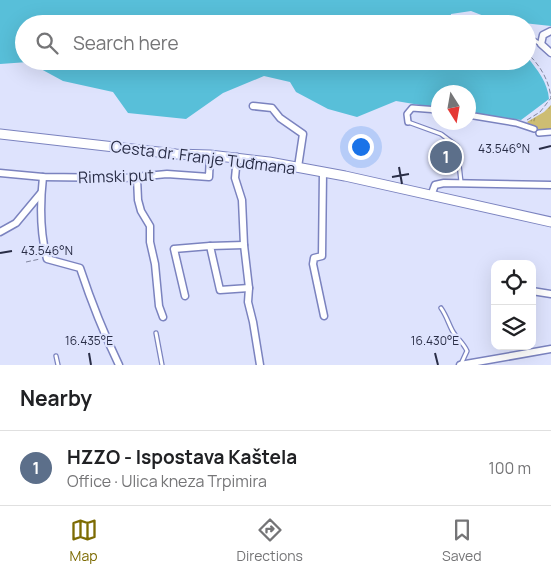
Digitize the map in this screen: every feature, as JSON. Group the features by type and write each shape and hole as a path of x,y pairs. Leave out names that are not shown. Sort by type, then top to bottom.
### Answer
{"main road":[{"name":"Cesta dr. Franje Tuđmana","path":"0,134 176,154 210,155 298,167 551,222"}],"street":[{"path":"551,32 543,35 543,46 551,53"},
{"path":"253,106 272,108 280,118 303,134 298,167"},
{"path":"408,122 407,114 412,108 431,109"},
{"path":"476,116 516,123 536,131 551,132"},
{"name":"Rimski put","path":"0,173 43,177 137,178 167,174 209,177 210,155"},
{"path":"237,158 235,178 242,200 244,245 249,288 248,302 260,365"},
{"path":"323,172 322,256 314,258 313,264 324,316"},
{"path":"43,177 41,193 43,232 47,259 80,268 90,299 120,365"},
{"path":"137,178 138,200 141,211 150,226 150,242 155,264 159,306 163,317"},
{"path":"431,196 435,185 444,183 551,185"},
{"path":"0,232 16,223 41,193"},
{"path":"185,296 174,248 244,245"},
{"path":"210,246 220,290 249,288"},
{"path":"536,292 551,294"},
{"path":"460,365 551,349"}],"lane":[{"path":"536,41 543,46"},
{"path":"408,122 441,134 454,143 458,150 460,182"},
{"path":"441,308 452,330 464,344 467,351 460,365"},
{"path":"156,333 162,365"},
{"path":"56,356 58,365"}],"path":[{"path":"516,123 527,120 540,112 550,101 550,90 546,79 536,63"},
{"path":"26,262 47,259"}],"green space":[{"path":"551,105 551,131 537,130 527,122 544,112"}],"water":[{"path":"0,0 551,0 551,26 536,24 536,15 481,15 471,11 451,15 15,15 15,63 0,64"},
{"path":"536,68 544,82 549,99 521,120 476,114 476,85 431,85 431,107 396,101 357,117 328,109 296,92 290,82 264,76 223,93 186,119 128,113 113,92 63,81 43,70 536,70"}],"place":[{"name":"HZZO - Ispostava Kaštela","path":"446,157"}]}
